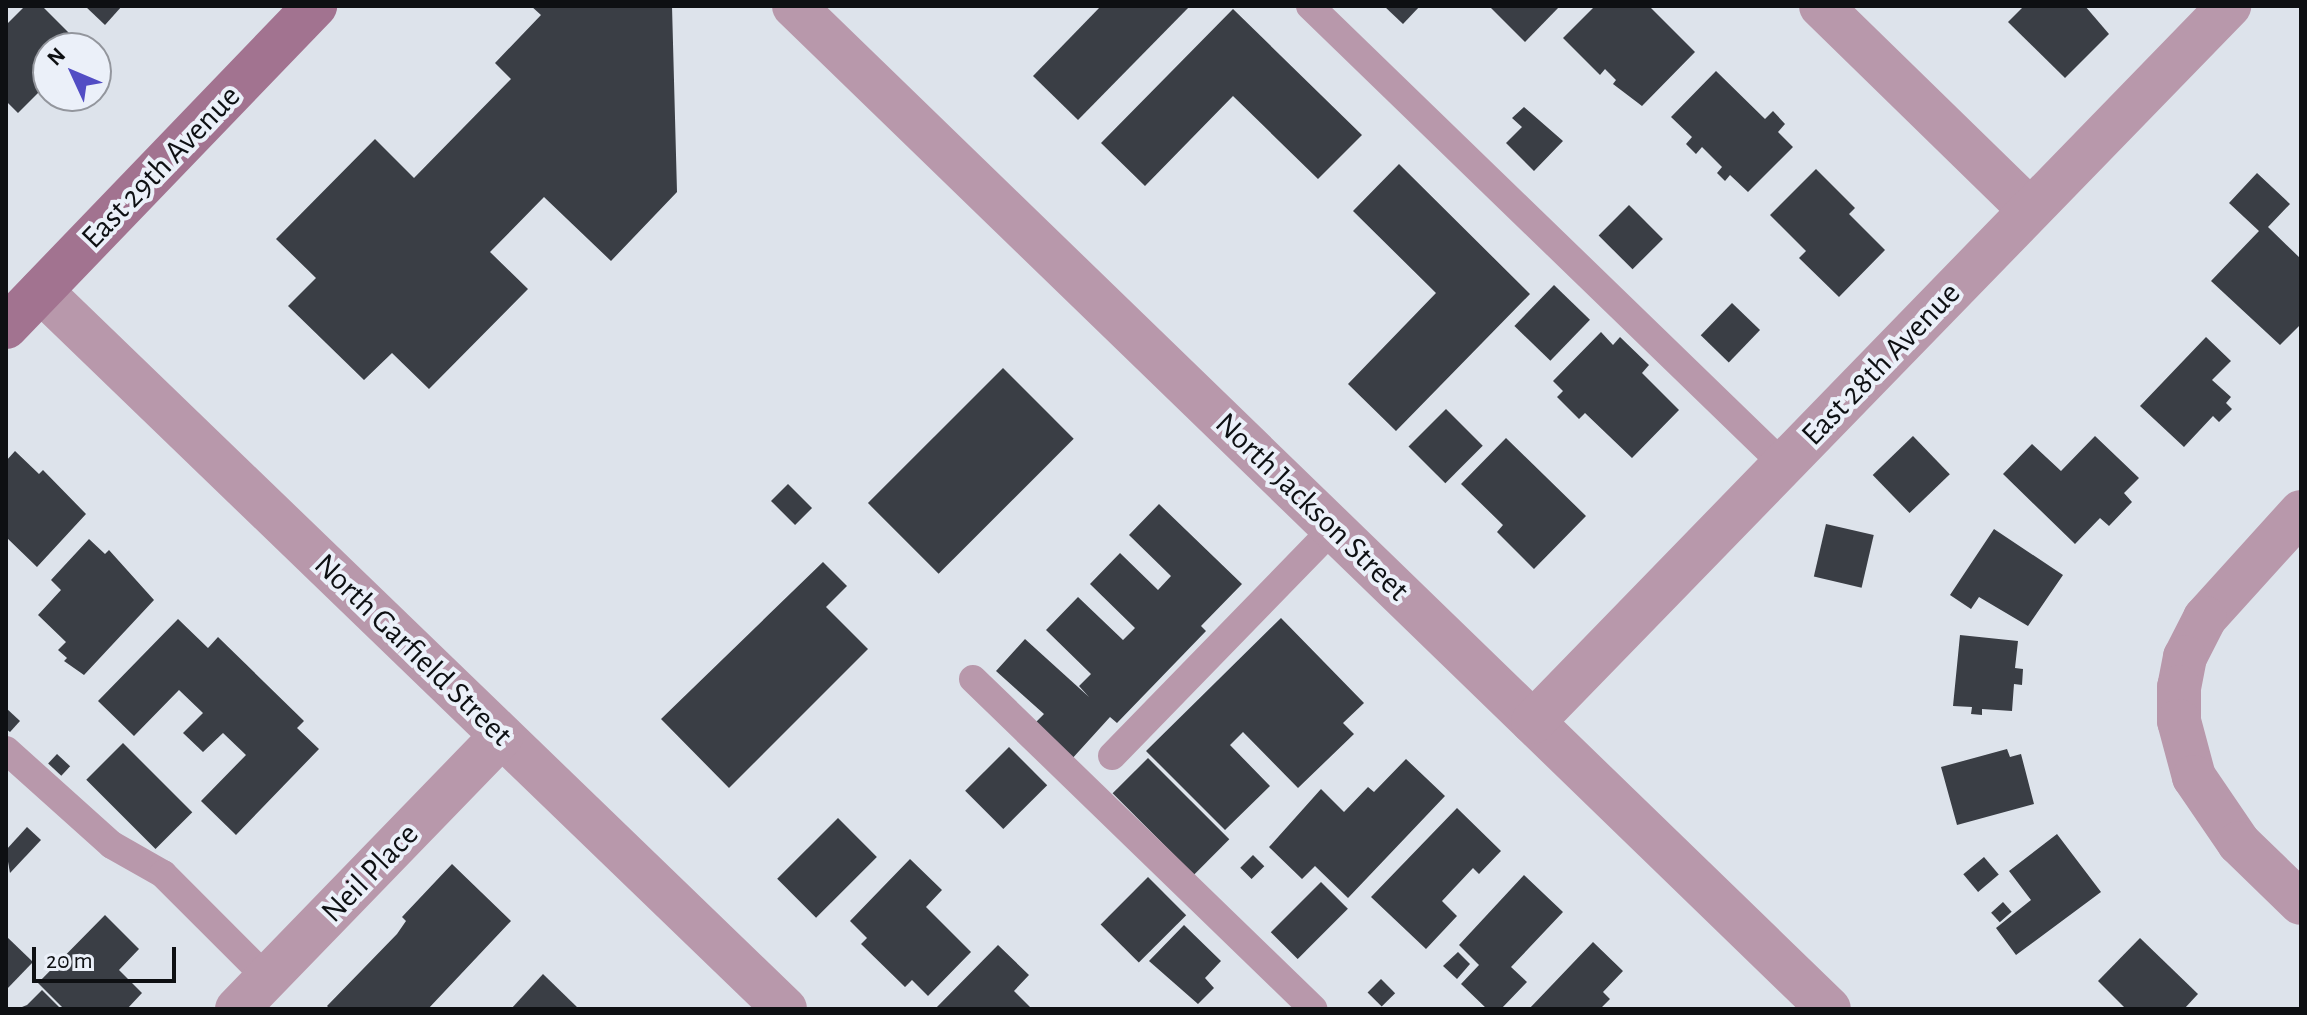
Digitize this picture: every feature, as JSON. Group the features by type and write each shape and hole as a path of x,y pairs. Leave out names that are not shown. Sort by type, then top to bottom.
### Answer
{"street":[{"name":"East 29th Avenue","path":"6,327 315,6"},
{"name":"North Jackson Street","path":"794,6 1829,1009"},
{"path":"1821,6 2030,210"},
{"name":"East 28th Avenue","path":"1533,722 2229,6"},
{"name":"North Garfield Street","path":"41,291 785,1009"},
{"path":"2301,512 2205,618 2185,657 2179,687 2179,721 2194,777 2239,843 2301,903"},
{"name":"Neil Place","path":"237,1009 502,736"}],"lane":[{"path":"1310,6 1784,465"},
{"path":"1112,756 1334,528"},
{"path":"973,679 1313,1009"},
{"path":"6,750 112,845 163,874 267,978"}],"building":[{"path":"25,6 42,6 68,32 32,32 32,99 18,113 6,101 6,25"},
{"path":"85,6 122,6 105,25"},
{"path":"531,6 672,6 677,192 611,261 544,197 490,252 528,289 429,389 392,353 364,380 288,306 316,278 276,239 375,139 414,178 511,79 495,63 541,15"},
{"path":"1101,6 1190,6 1078,120 1033,76"},
{"path":"1384,6 1420,6 1403,24"},
{"path":"1489,6 1560,6 1525,42"},
{"path":"1595,6 1649,6 1695,52 1642,106 1613,84 1616,80 1605,69 1600,75 1563,38"},
{"path":"2024,6 2085,6 2109,34 2065,78 2008,22"},
{"path":"1233,9 1362,135 1318,179 1233,96 1145,186 1101,143"},
{"path":"1716,71 1765,119 1773,111 1785,124 1778,132 1793,147 1748,192 1730,175 1725,181 1717,173 1722,167 1702,147 1696,154 1686,144 1692,137 1671,117"},
{"path":"1524,107 1563,141 1534,171 1506,143 1522,127 1512,118"},
{"path":"1399,164 1530,294 1396,431 1348,384 1436,293 1353,211"},
{"path":"1816,169 1855,208 1849,214 1885,250 1839,297 1799,258 1806,251 1770,215"},
{"path":"2257,173 2290,204 2268,227 2301,259 2301,324 2280,345 2211,281 2259,231 2229,203"},
{"path":"1629,205 1663,239 1633,269 1599,235"},
{"path":"1554,285 1590,320 1550,361 1514,326"},
{"path":"1732,303 1760,330 1729,362 1701,335"},
{"path":"1601,332 1613,345 1620,337 1649,365 1642,373 1679,410 1632,458 1585,413 1579,419 1557,397 1563,391 1553,381"},
{"path":"2206,337 2231,361 2212,380 2231,397 2226,403 2232,409 2219,422 2213,416 2184,447 2140,406"},
{"path":"1003,368 1074,439 939,574 868,503"},
{"path":"1446,409 1483,446 1445,483 1409,446"},
{"path":"1913,436 1950,474 1910,513 1873,475"},
{"path":"2095,436 2139,478 2124,493 2132,502 2109,526 2100,518 2075,544 2003,474 2032,444 2061,471"},
{"path":"1506,438 1586,516 1534,569 1497,532 1503,525 1461,484"},
{"path":"15,451 39,474 43,470 86,514 37,567 6,537 6,461"},
{"path":"788,484 812,508 795,525 771,501"},
{"path":"1159,504 1242,584 1201,626 1206,631 1117,723 1110,717 1070,761 1032,726 1044,714 996,671 1025,639 1089,697 1079,686 1091,674 1046,630 1078,597 1123,640 1135,628 1090,584 1120,553 1158,590 1171,576 1129,535"},
{"path":"1826,524 1874,535 1862,588 1814,577"},
{"path":"1994,529 2063,575 2028,626 1979,597 1971,609 1950,595"},
{"path":"89,539 105,554 109,550 154,600 84,675 64,661 67,658 58,650 66,642 38,615 61,590 51,580"},
{"path":"823,562 847,586 826,607 868,649 729,788 661,719"},
{"path":"1281,618 1364,703 1343,723 1354,734 1298,788 1243,732 1230,745 1270,786 1225,830 1146,751"},
{"path":"178,619 208,648 218,637 304,721 297,728 319,749 236,835 201,801 246,755 223,733 203,752 183,733 203,713 179,690 134,736 98,701"},
{"path":"1960,635 2018,641 2015,668 2023,669 2022,685 2014,684 2012,711 1982,709 1982,715 1971,714 1972,707 1953,706"},
{"path":"6,708 20,721 10,732 6,729"},
{"path":"123,743 192,812 156,849 86,780"},
{"path":"1009,747 1047,785 1003,829 965,791"},
{"path":"2007,749 2010,757 2021,754 2034,804 1957,825 1941,767"},
{"path":"57,754 70,766 61,776 48,764"},
{"path":"1148,758 1229,839 1194,875 1113,793"},
{"path":"1406,759 1445,796 1348,898 1315,866 1302,879 1269,847 1321,789 1344,812 1368,787 1374,792"},
{"path":"1457,808 1501,851 1479,874 1473,868 1442,901 1457,916 1426,949 1371,897"},
{"path":"838,818 877,857 816,918 777,879"},
{"path":"27,827 41,840 10,873 6,850"},
{"path":"2057,834 2101,892 2016,955 1996,928 2031,900 2009,871"},
{"path":"1253,855 1264,866 1252,879 1240,868"},
{"path":"1984,857 1999,875 1978,892 1963,874"},
{"path":"910,859 942,890 926,907 971,952 928,996 912,980 905,987 861,944 867,938 850,921"},
{"path":"452,864 511,921 428,1009 330,1009 327,1006 397,934 406,921 402,917"},
{"path":"1524,875 1563,912 1511,967 1527,982 1501,1009 1487,1009 1461,984 1479,965 1459,945"},
{"path":"1148,877 1186,915 1139,963 1101,924"},
{"path":"1321,882 1348,909 1298,959 1271,932"},
{"path":"2003,902 2012,912 2000,922 1991,913"},
{"path":"105,915 139,949 119,970 142,993 127,1009 64,1009 38,983"},
{"path":"1184,925 1221,961 1205,978 1214,988 1198,1004 1149,961"},
{"path":"6,936 33,962 6,990"},
{"path":"2140,938 2198,994 2184,1009 2126,1009 2098,981"},
{"path":"1593,942 1623,971 1603,992 1610,999 1600,1009 1529,1009"},
{"path":"998,945 1029,975 1014,991 1032,1009 935,1009"},
{"path":"1458,952 1470,964 1457,979 1443,966"},
{"path":"543,974 579,1009 511,1009"},
{"path":"1381,979 1395,993 1382,1007 1368,992"},
{"path":"42,990 61,1009 17,1009 27,1005"}]}
